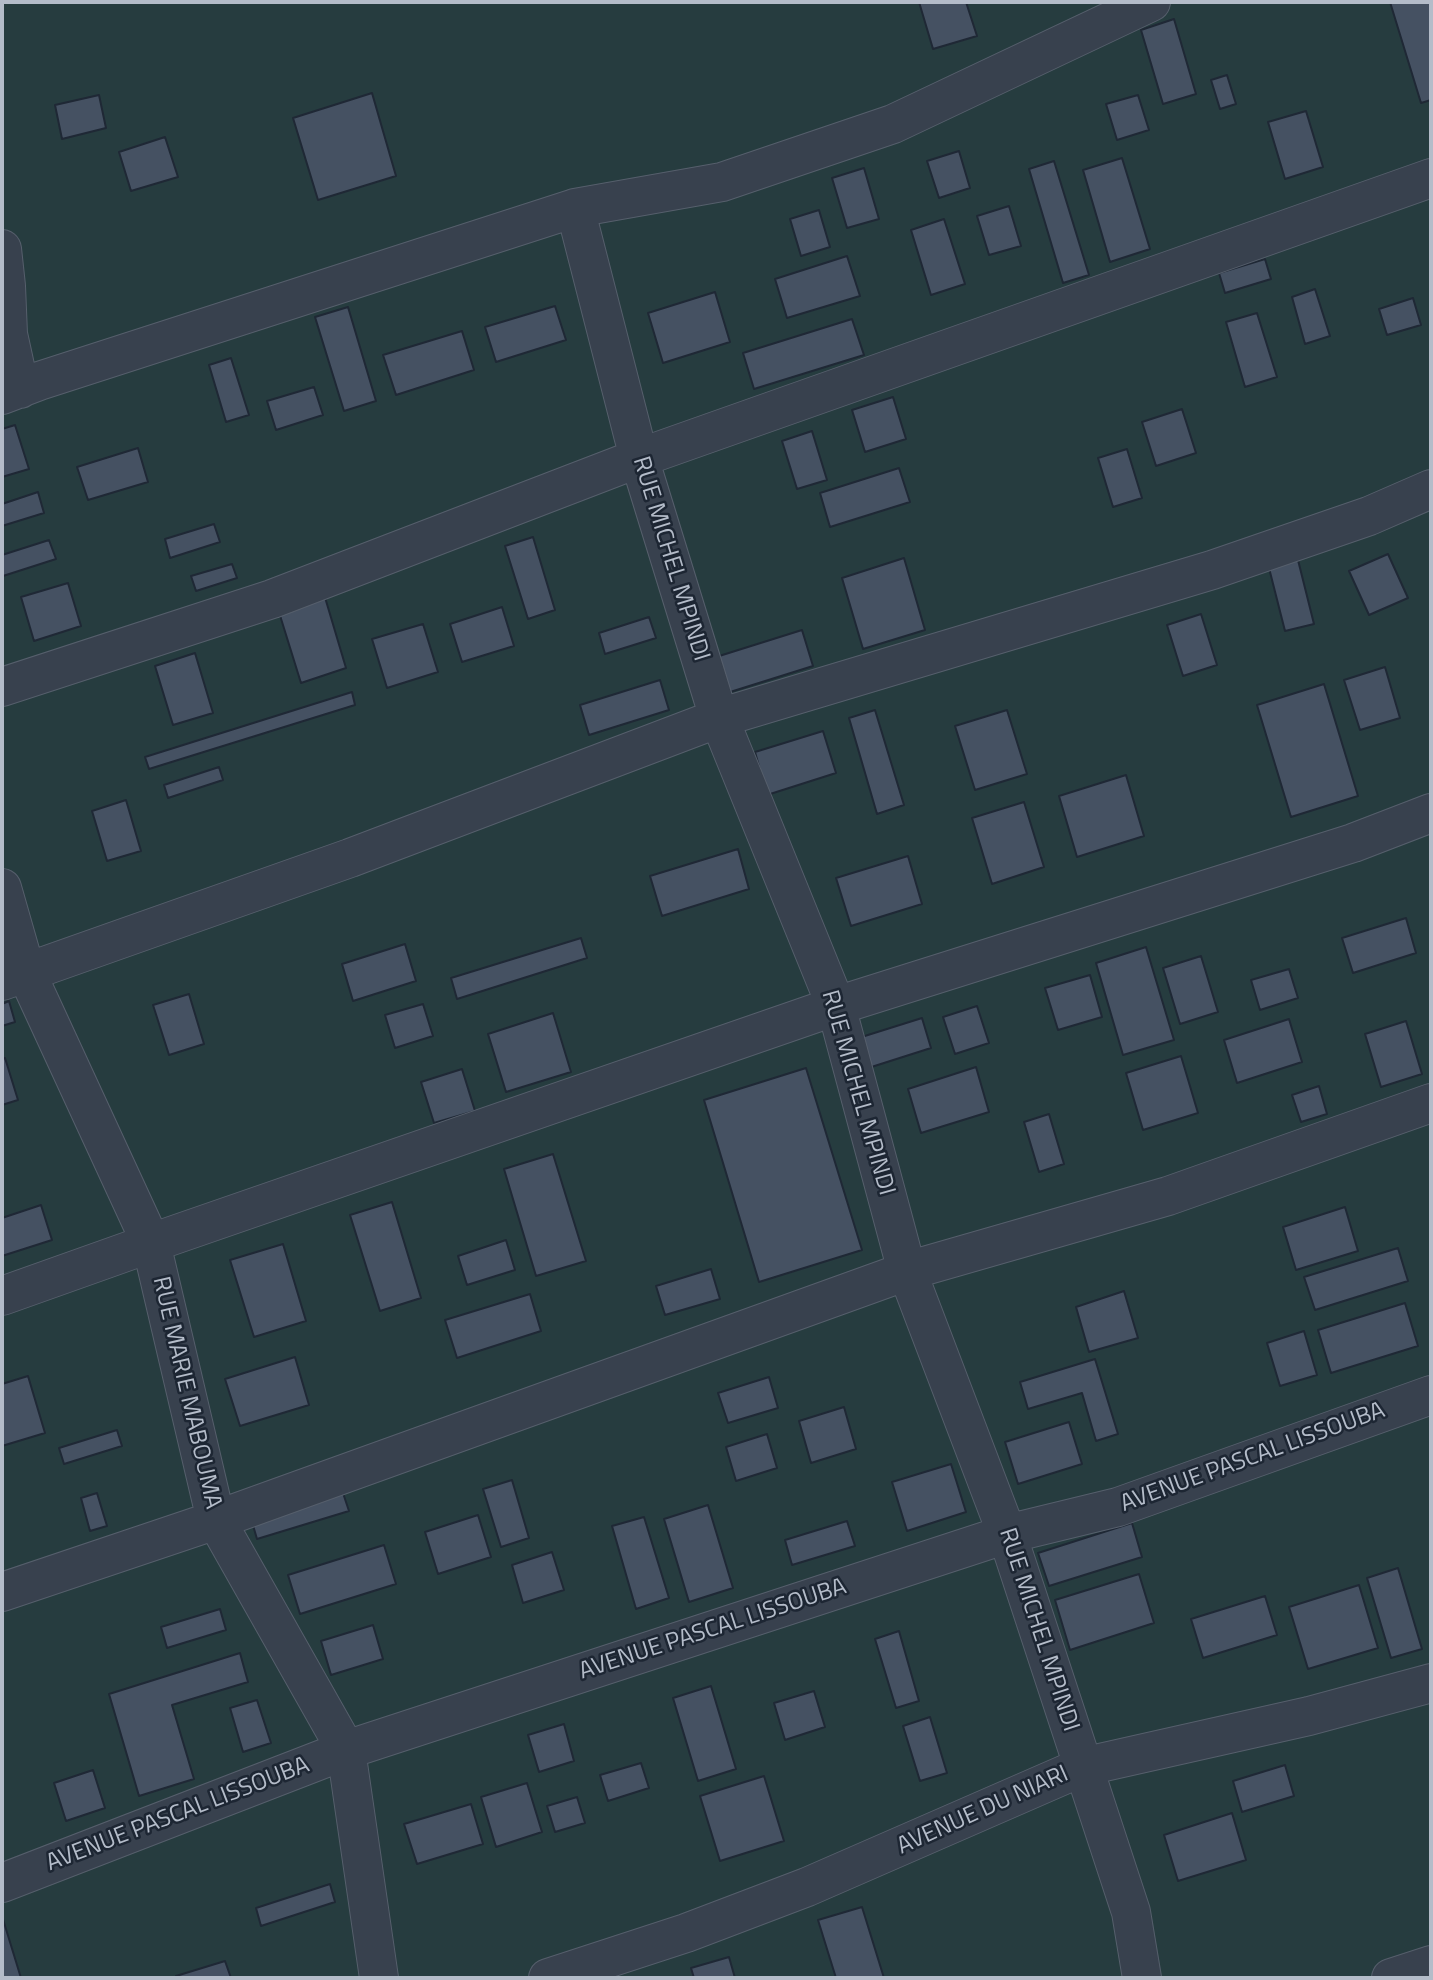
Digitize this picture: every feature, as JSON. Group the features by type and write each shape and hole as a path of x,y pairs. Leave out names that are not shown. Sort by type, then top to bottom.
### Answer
{"street":[{"path":"2,249 11,392 575,208 722,182 893,124 1151,2"},
{"path":"2,687 272,599 639,458 1431,178"},
{"name":"RUE MICHEL MPINDI","path":"575,208 639,458 719,718 836,1006 907,1271 1007,1534 1131,1912 1142,1978"},
{"path":"14,976 350,858 719,718 1212,570 1369,516 1431,489"},
{"path":"2,1296 836,1006 1353,843 1431,813"},
{"name":"RUE MARIE MABOUMA","path":"2,888 14,976 151,1243 216,1520 346,1750 379,1978"},
{"path":"2,1592 216,1520 907,1271 1168,1196 1431,1103"},
{"name":"AVENUE PASCAL LISSOUBA","path":"2,1883 346,1750 1007,1534 1118,1507 1431,1395"},
{"name":"AVENUE DU NIARI","path":"548,1978 686,1933 807,1887 1082,1768 1309,1716 1431,1683"},
{"path":"1391,1978 1431,1965"}],"green space":[{"path":"2,2 1431,2 1431,1978 2,1978"}],"building":[{"path":"919,2 966,2 977,36 933,49"},
{"path":"1390,2 1431,2 1431,100 1421,103"},
{"path":"1174,19 1196,94 1163,104 1141,30"},
{"path":"1227,75 1236,104 1220,109 1211,80"},
{"path":"372,93 396,176 318,200 293,118"},
{"path":"99,95 106,128 62,139 55,105"},
{"path":"1138,95 1149,130 1117,140 1106,104"},
{"path":"1306,111 1323,167 1285,179 1268,122"},
{"path":"165,137 178,177 131,191 119,152"},
{"path":"959,151 970,188 939,198 927,161"},
{"path":"1122,158 1150,249 1110,262 1083,170"},
{"path":"1054,161 1089,275 1063,283 1029,169"},
{"path":"864,168 879,219 847,228 832,178"},
{"path":"1009,206 1021,246 989,255 977,216"},
{"path":"819,210 830,247 801,256 790,219"},
{"path":"944,219 965,284 931,295 911,230"},
{"path":"847,256 860,296 787,318 775,279"},
{"path":"1265,259 1271,279 1225,293 1219,273"},
{"path":"1315,289 1330,336 1305,344 1292,297"},
{"path":"715,292 730,342 663,363 648,313"},
{"path":"1413,298 1421,325 1387,335 1379,309"},
{"path":"555,306 566,340 496,362 485,327"},
{"path":"348,307 376,401 344,411 315,317"},
{"path":"1257,313 1277,377 1245,387 1226,322"},
{"path":"852,319 864,355 754,389 743,353"},
{"path":"462,331 474,370 396,395 383,355"},
{"path":"231,358 249,415 226,422 209,365"},
{"path":"314,387 323,415 276,430 267,401"},
{"path":"893,397 906,439 865,452 852,410"},
{"path":"1182,409 1196,453 1156,466 1142,422"},
{"path":"15,425 29,469 2,477 2,429"},
{"path":"812,431 827,480 797,489 782,441"},
{"path":"138,448 148,482 88,500 77,467"},
{"path":"1127,449 1142,498 1113,507 1098,458"},
{"path":"899,468 910,502 830,527 820,493"},
{"path":"38,492 44,513 2,526 2,504"},
{"path":"214,524 220,542 170,558 165,539"},
{"path":"533,537 555,610 528,619 505,546"},
{"path":"49,540 56,559 3,576 2,555"},
{"path":"1388,554 1408,598 1369,615 1349,571"},
{"path":"904,558 925,630 863,649 842,578"},
{"path":"1298,560 1314,624 1285,631 1269,568"},
{"path":"232,564 237,578 196,591 191,576"},
{"path":"68,583 81,626 34,641 21,597"},
{"path":"324,594 346,668 301,683 278,609"},
{"path":"502,607 514,646 462,662 450,624"},
{"path":"1201,614 1217,665 1183,676 1167,625"},
{"path":"649,617 656,638 605,654 599,633"},
{"path":"423,624 438,672 387,688 372,639"},
{"path":"802,630 813,666 727,693 716,657"},
{"path":"195,653 213,713 173,725 155,666"},
{"path":"1385,667 1400,718 1360,730 1344,680"},
{"path":"660,680 669,710 589,735 580,705"},
{"path":"1324,684 1358,796 1291,817 1257,705"},
{"path":"352,692 355,705 149,769 145,757"},
{"path":"875,710 904,805 877,814 849,718"},
{"path":"1007,710 1027,774 975,790 955,726"},
{"path":"823,731 836,773 767,795 755,752"},
{"path":"219,767 223,780 168,798 164,785"},
{"path":"1126,775 1144,836 1077,857 1059,796"},
{"path":"126,800 141,851 107,861 92,811"},
{"path":"1024,802 1044,867 992,884 972,818"},
{"path":"738,849 749,889 662,916 650,876"},
{"path":"908,856 922,904 851,926 836,878"},
{"path":"1406,918 1416,953 1353,973 1342,938"},
{"path":"581,938 587,958 457,999 451,978"},
{"path":"405,944 416,981 353,1001 342,964"},
{"path":"1146,947 1174,1040 1123,1055 1096,963"},
{"path":"1201,956 1218,1012 1180,1024 1163,968"},
{"path":"1289,969 1298,998 1260,1010 1251,980"},
{"path":"1090,975 1102,1017 1058,1030 1045,988"},
{"path":"189,994 204,1044 169,1055 153,1005"},
{"path":"9,1001 15,1022 2,1026 2,1004"},
{"path":"423,1004 433,1036 395,1048 385,1015"},
{"path":"977,1006 989,1043 955,1054 943,1017"},
{"path":"553,1013 571,1072 506,1092 488,1034"},
{"path":"922,1018 931,1048 862,1070 852,1040"},
{"path":"1289,1019 1302,1062 1237,1083 1224,1040"},
{"path":"1406,1021 1422,1074 1381,1087 1365,1034"},
{"path":"1181,1056 1198,1113 1143,1130 1126,1073"},
{"path":"5,1058 18,1100 2,1105 2,1059"},
{"path":"976,1067 989,1112 921,1133 908,1089"},
{"path":"806,1068 862,1250 759,1282 704,1100"},
{"path":"462,1069 475,1111 434,1123 421,1082"},
{"path":"1319,1086 1327,1114 1301,1122 1292,1095"},
{"path":"1049,1114 1064,1164 1039,1172 1024,1122"},
{"path":"553,1154 586,1261 536,1276 504,1169"},
{"path":"392,1202 421,1298 380,1311 350,1215"},
{"path":"41,1205 52,1240 2,1256 2,1218"},
{"path":"1345,1207 1358,1251 1296,1270 1283,1227"},
{"path":"506,1240 515,1270 467,1285 458,1256"},
{"path":"283,1244 306,1321 254,1337 230,1260"},
{"path":"1398,1248 1408,1281 1315,1310 1304,1277"},
{"path":"711,1269 720,1299 665,1315 656,1286"},
{"path":"1124,1291 1138,1338 1089,1352 1076,1307"},
{"path":"530,1294 541,1331 457,1358 445,1320"},
{"path":"1405,1303 1418,1346 1331,1373 1318,1330"},
{"path":"1304,1331 1317,1375 1280,1386 1267,1343"},
{"path":"295,1357 309,1405 240,1426 225,1379"},
{"path":"1095,1359 1118,1434 1096,1441 1082,1393 1028,1409 1020,1382"},
{"path":"28,1376 45,1433 2,1446 2,1384"},
{"path":"769,1377 778,1408 728,1423 718,1393"},
{"path":"844,1407 856,1449 811,1463 799,1421"},
{"path":"1069,1422 1082,1464 1018,1484 1005,1442"},
{"path":"117,1430 122,1446 64,1464 59,1448"},
{"path":"767,1434 777,1468 736,1481 726,1447"},
{"path":"951,1464 966,1512 907,1531 892,1482"},
{"path":"512,1480 529,1538 501,1547 483,1489"},
{"path":"341,1487 349,1511 257,1539 250,1515"},
{"path":"97,1493 107,1526 90,1531 81,1498"},
{"path":"708,1505 733,1588 689,1602 664,1519"},
{"path":"478,1515 491,1557 438,1574 425,1532"},
{"path":"644,1517 669,1598 636,1609 612,1526"},
{"path":"847,1521 855,1546 792,1565 785,1540"},
{"path":"1132,1523 1142,1557 1049,1586 1038,1553"},
{"path":"384,1545 396,1584 300,1614 288,1575"},
{"path":"552,1552 564,1590 523,1603 512,1565"},
{"path":"1398,1568 1422,1649 1391,1658 1367,1578"},
{"path":"1139,1574 1154,1623 1070,1650 1055,1600"},
{"path":"1359,1585 1378,1648 1308,1669 1289,1607"},
{"path":"1265,1596 1277,1635 1203,1658 1191,1619"},
{"path":"220,1609 226,1630 167,1648 161,1627"},
{"path":"373,1625 383,1659 331,1675 321,1641"},
{"path":"899,1631 919,1701 896,1708 875,1639"},
{"path":"240,1653 248,1682 172,1705 194,1779 139,1796 109,1694"},
{"path":"711,1686 736,1769 698,1781 673,1698"},
{"path":"814,1691 825,1727 785,1740 774,1703"},
{"path":"257,1700 271,1743 243,1752 230,1708"},
{"path":"930,1717 947,1773 920,1781 903,1726"},
{"path":"564,1724 574,1761 539,1772 528,1735"},
{"path":"641,1763 649,1788 608,1801 600,1775"},
{"path":"1285,1765 1294,1796 1242,1812 1233,1781"},
{"path":"93,1770 105,1808 66,1821 54,1783"},
{"path":"764,1776 784,1841 720,1861 700,1796"},
{"path":"527,1783 542,1832 496,1847 481,1797"},
{"path":"577,1797 585,1823 555,1832 547,1806"},
{"path":"471,1804 483,1844 417,1864 404,1824"},
{"path":"1232,1813 1246,1860 1178,1881 1164,1835"},
{"path":"330,1884 335,1902 261,1926 256,1908"},
{"path":"862,1907 884,1978 836,1978 818,1920"},
{"path":"2,1916 21,1978 2,1978"},
{"path":"729,1957 735,1978 694,1978 691,1968"},
{"path":"225,1961 231,1978 176,1978 176,1976"}]}
